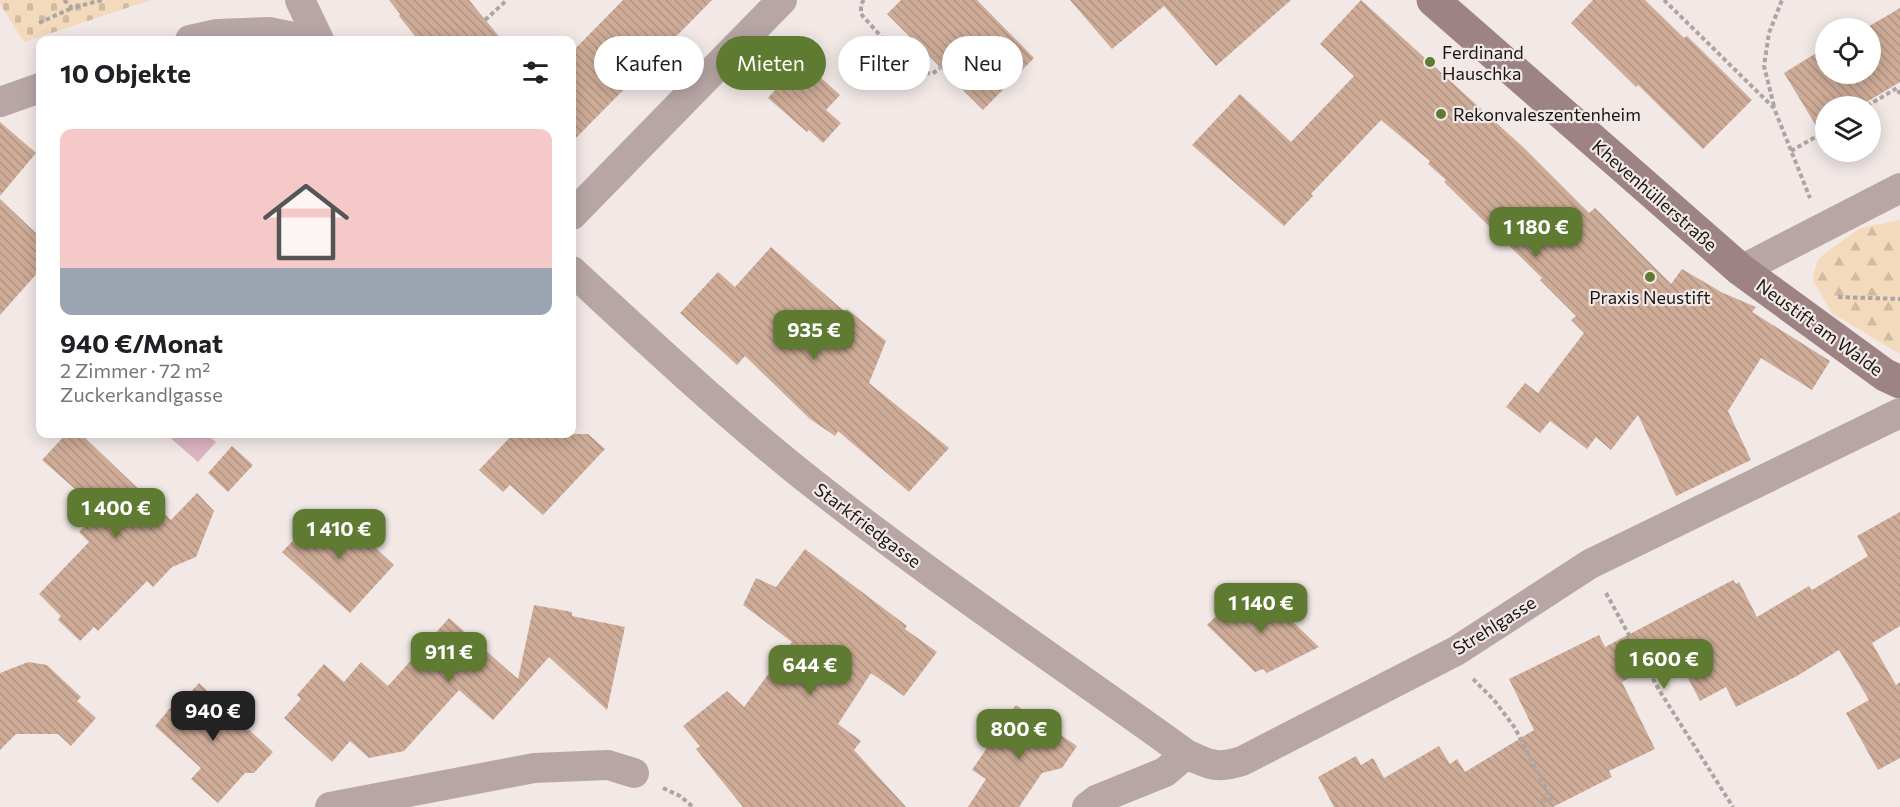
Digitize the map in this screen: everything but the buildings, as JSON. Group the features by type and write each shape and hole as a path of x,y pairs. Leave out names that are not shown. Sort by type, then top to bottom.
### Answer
{"street":[{"path":"300,0 317,36"},
{"path":"576,210 782,0"},
{"name":"Khevenhüllerstraße","path":"1432,0 1742,270"},
{"path":"207,36 270,32 290,36"},
{"path":"0,102 36,89"},
{"path":"1742,270 1900,188"},
{"name":"Neustift am Walde","path":"1742,270 1876,369 1900,382"},
{"name":"Starkfriedgasse","path":"576,275 728,414 806,478 925,569 1186,754"},
{"name":"Strehlgasse","path":"1186,754 1209,766 1227,766 1242,761 1456,651 1590,564 1900,413"},
{"path":"1087,807 1096,800 1165,772 1186,754"},
{"path":"330,807 534,768 608,765 634,773"}],"path":[{"path":"64,0 72,8"},
{"path":"39,23 72,8 102,0"},
{"path":"485,20 507,0"},
{"path":"864,0 861,14 911,70 933,74 940,68"},
{"path":"1664,0 1774,108"},
{"path":"1782,0 1769,33 1764,66 1774,108 1810,198"},
{"path":"1881,98 1897,88 1900,93"},
{"path":"1791,152 1815,138"},
{"path":"1829,296 1900,299"},
{"path":"1590,564 1659,690 1733,807"},
{"path":"1470,676 1494,700 1515,728 1551,799 1540,801"}],"green space":[{"path":"0,0 151,0 42,36 36,36 36,38 24,42 0,4"},
{"path":"1900,220 1900,354 1832,313 1814,282 1813,275 1818,260 1824,254 1860,228"}],"shaded area":[{"path":"171,438 211,438 216,442 198,462"}],"place":[{"name":"Ferdinand Hauschka","path":"1430,62"},
{"name":"Rekonvaleszentenheim","path":"1441,114"},
{"name":"Praxis Neustift","path":"1650,277"}]}
